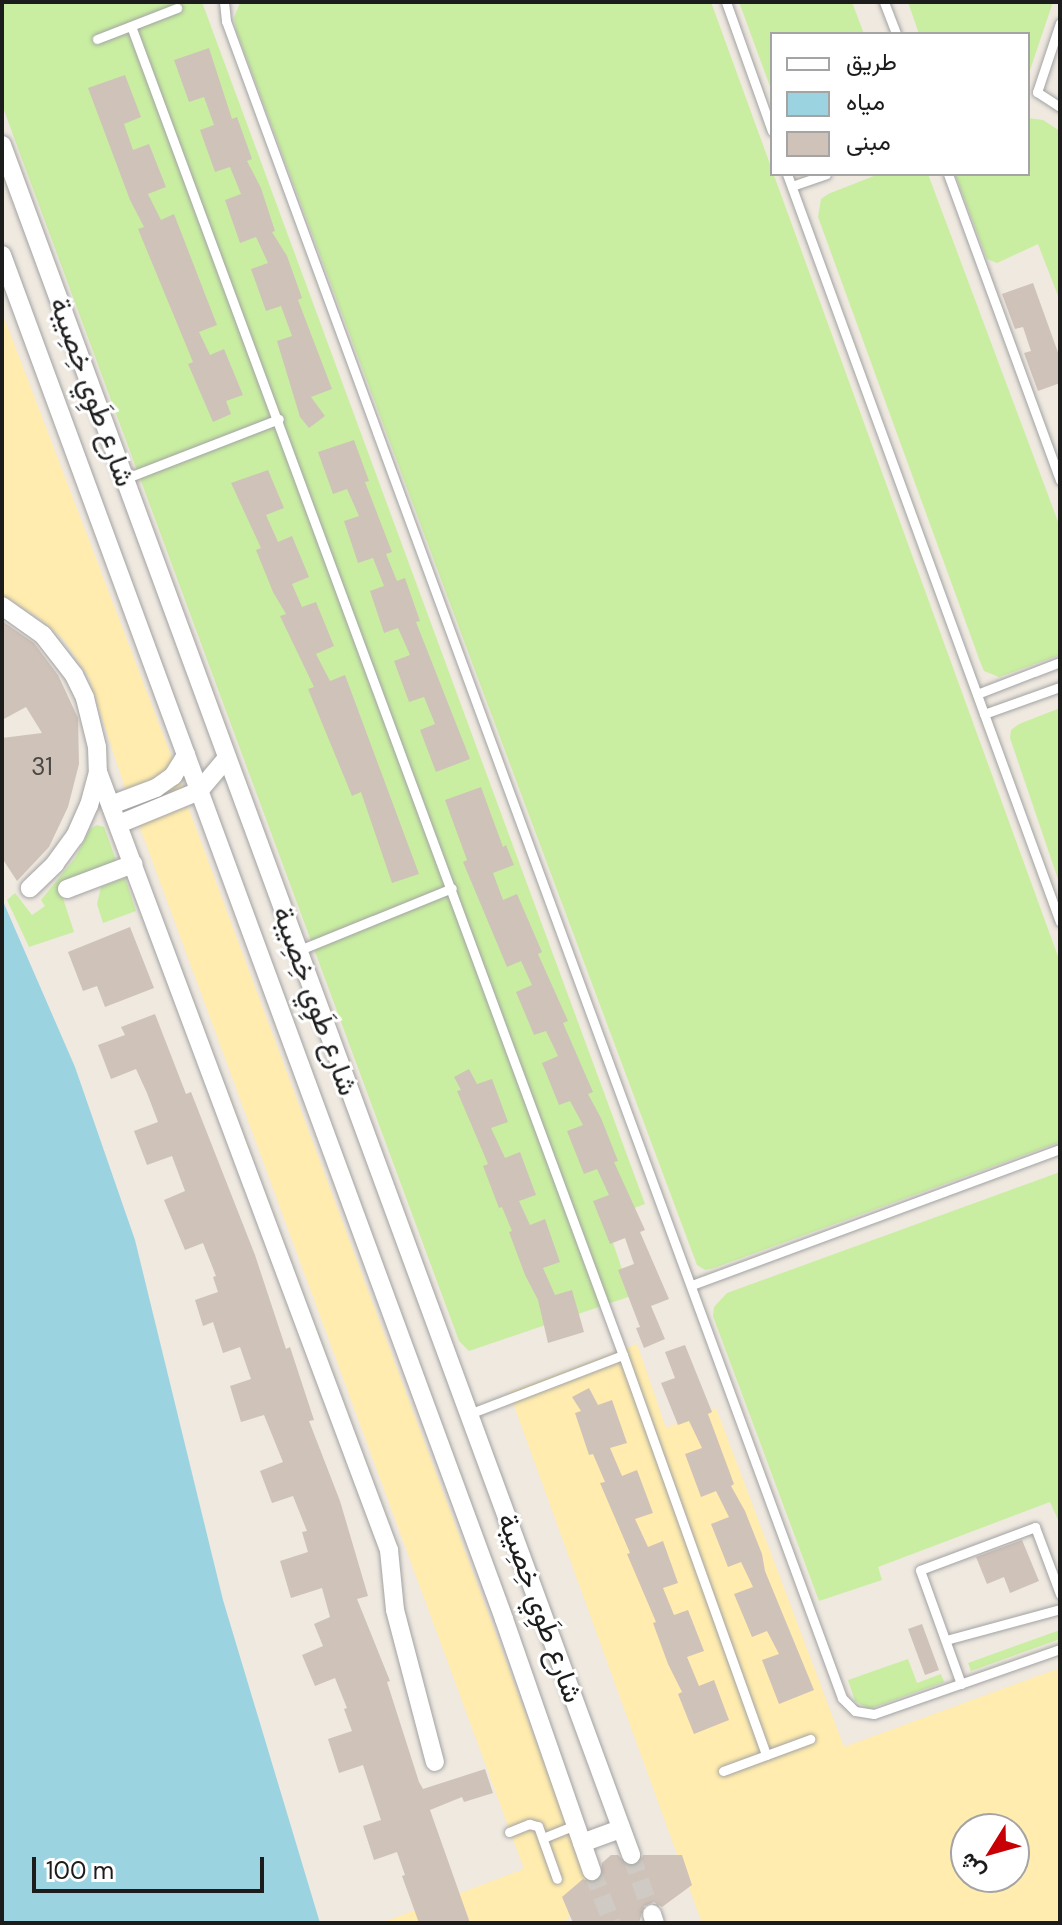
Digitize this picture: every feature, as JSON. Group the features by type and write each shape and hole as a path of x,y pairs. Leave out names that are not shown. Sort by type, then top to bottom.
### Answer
{"street":[{"name":"شارع طَوِي خِصِيبة","path":"2,145 631,1855"},
{"name":"شارع طَوِي خِصِيبة","path":"2,255 592,1871"},
{"path":"2,606 43,635 74,675 93,722 98,772 389,1550 395,1610 435,1762"},
{"path":"111,805 156,788 173,776 186,755"},
{"path":"119,824 199,791 226,759"},
{"path":"30,888 55,864 75,836 89,805 98,772"},
{"path":"67,889 133,864"},
{"path":"579,1834 620,1829"}],"lane":[{"path":"224,2 226,21 842,1698 855,1711 874,1714 1060,1649"},
{"path":"726,2 770,125"},
{"path":"884,2 895,32"},
{"path":"97,39 177,8"},
{"path":"1060,23 1032,94 1060,107"},
{"path":"131,26 452,888 766,1755"},
{"path":"788,176 1060,922"},
{"path":"792,186 820,176"},
{"path":"949,176 1060,480"},
{"path":"124,479 279,419"},
{"path":"977,694 1060,662"},
{"path":"984,714 1060,687"},
{"path":"297,951 452,888"},
{"path":"692,1285 1060,1149"},
{"path":"469,1414 623,1355"},
{"path":"961,1684 920,1570 1035,1527 1060,1594"},
{"path":"946,1640 1060,1609"},
{"path":"723,1771 810,1739"},
{"path":"509,1832 532,1823 538,1826 557,1879"},
{"path":"543,1838 579,1834"}],"green space":[{"path":"2,2 202,2 645,1204 605,1219 631,1296 469,1351 459,1341 2,105"},
{"path":"240,2 711,2 770,164 770,176 774,176 1060,962 1060,1142 714,1268 705,1270 697,1265 234,18"},
{"path":"739,2 852,2 863,32 770,32 770,87"},
{"path":"908,2 1053,2 1030,70 1030,32 918,32"},
{"path":"1030,118 1043,120 1060,131 1060,301 1038,244 997,263 987,259 956,176 1030,176"},
{"path":"874,176 929,176 1060,527 1060,655 999,677 984,671 818,217 821,199"},
{"path":"1060,708 1060,885 1010,738 1011,730 1019,724"},
{"path":"97,825 104,827 117,863 59,886 74,932 29,947 7,900 15,893 32,915 45,906 41,900 75,858 90,829"},
{"path":"125,878 136,911 103,923 97,904 101,887"},
{"path":"1060,1172 1060,1524 1050,1502 878,1567 882,1580 819,1601 713,1316 714,1307 727,1293"},
{"path":"1060,1630 1060,1639 971,1671 968,1663"},
{"path":"908,1659 917,1683 941,1674 944,1682 869,1709 855,1701 848,1680"}],"sand":[{"path":"2,312 183,787 176,797 133,812 88,676 63,639 38,617 2,596"},
{"path":"188,807 590,1887 564,1923 381,1923 524,1869 139,825"},
{"path":"637,1344 666,1428 716,1408 844,1747 1060,1668 1060,1923 702,1923 509,1392"}],"water":[{"path":"2,899 75,1067 135,1240 223,1600 320,1923 2,1923"}],"building":[{"path":"209,48 232,119 237,117 252,159 247,161 261,188 275,231 272,232 287,256 302,298 298,300 332,389 311,397 325,416 309,428 300,417 277,341 292,336 281,306 266,311 251,269 268,263 256,237 240,243 225,200 241,194 230,167 215,172 200,130 214,125 204,97 189,102 174,60"},
{"path":"125,75 141,117 124,124 133,150 149,144 166,187 148,194 161,220 174,214 217,325 199,332 210,355 224,349 243,395 226,401 231,414 213,422 188,364 193,362 138,229 144,227 130,200 88,88"},
{"path":"1033,283 1060,358 1060,383 1038,391 1024,353 1031,351 1023,327 1015,329 1002,294"},
{"path":"354,440 369,481 365,482 392,552 386,554 397,581 405,578 420,621 416,622 470,759 436,772 420,730 435,724 424,697 409,702 394,661 410,655 398,628 384,633 370,591 384,586 373,558 358,563 344,521 359,516 347,489 333,494 318,452"},
{"path":"268,470 284,508 266,515 278,542 292,536 309,577 292,584 302,607 316,602 334,646 316,654 330,681 345,675 419,874 392,883 361,792 352,796 308,689 314,687 280,616 286,614 273,592 256,550 261,548 231,483"},
{"path":"2,621 34,643 58,675 78,718 79,764 68,807 49,847 17,881 2,858 2,738 42,733 26,707 2,720"},
{"path":"481,787 503,847 506,845 514,865 493,873 503,900 517,894 542,952 538,954 568,1021 563,1023 593,1092 588,1094 618,1161 614,1162 645,1230 640,1232 669,1299 651,1306 665,1339 644,1348 636,1328 640,1327 618,1270 634,1264 625,1238 610,1244 593,1201 609,1195 597,1169 584,1174 567,1131 583,1125 570,1101 559,1105 542,1063 558,1056 546,1031 534,1035 516,992 532,985 521,961 507,967 463,862 467,860 445,800"},
{"path":"130,927 154,988 105,1007 97,986 83,991 68,952"},
{"path":"155,1014 186,1094 191,1092 255,1255 286,1349 290,1347 314,1420 309,1421 340,1501 368,1596 357,1599 390,1681 387,1682 419,1782 423,1789 485,1769 493,1793 464,1802 462,1797 430,1810 470,1923 419,1923 397,1852 374,1860 363,1826 381,1820 363,1765 339,1773 328,1739 352,1731 344,1709 347,1708 335,1678 315,1686 302,1655 323,1646 314,1624 330,1617 322,1588 291,1598 280,1561 308,1552 302,1532 307,1531 293,1496 272,1503 260,1471 283,1462 264,1415 241,1422 230,1386 251,1379 240,1347 223,1353 213,1322 203,1326 195,1300 218,1292 213,1277 216,1276 203,1243 185,1250 164,1200 185,1191 172,1156 147,1165 134,1131 158,1122 147,1093 136,1069 111,1079 98,1045 125,1035 121,1027"},
{"path":"469,1069 477,1084 492,1079 508,1122 491,1128 505,1158 520,1152 536,1195 519,1201 530,1225 545,1219 560,1262 543,1268 555,1295 572,1290 584,1332 548,1343 538,1300 525,1275 502,1207 499,1208 483,1166 488,1164 457,1091 461,1090 454,1077"},
{"path":"685,1345 712,1412 708,1414 734,1484 731,1486 745,1511 762,1554 765,1571 814,1690 779,1704 762,1660 779,1654 767,1631 752,1637 734,1594 753,1587 741,1562 728,1567 711,1524 729,1517 716,1491 701,1497 685,1454 702,1448 689,1421 678,1425 661,1383 675,1378 665,1352"},
{"path":"589,1388 598,1405 612,1400 627,1443 610,1448 622,1476 637,1470 653,1513 635,1519 648,1547 663,1541 678,1583 663,1588 674,1615 688,1610 704,1651 687,1657 699,1686 714,1680 729,1720 694,1734 678,1694 682,1692 653,1623 656,1622 600,1483 605,1482 593,1454 589,1455 575,1413 581,1411 572,1397"},
{"path":"1022,1540 1039,1581 1010,1593 1004,1577 987,1584 976,1557"},
{"path":"922,1624 939,1670 925,1675 908,1629"},
{"path":"611,1855 618,1855 630,1867 640,1863 643,1855 682,1855 692,1885 662,1907 654,1902 644,1906 639,1923 573,1923 562,1897 583,1879 591,1883 600,1879 602,1863"}],"tunnel":[{"path":"631,1855 652,1914"},
{"path":"592,1871 612,1923"}]}
